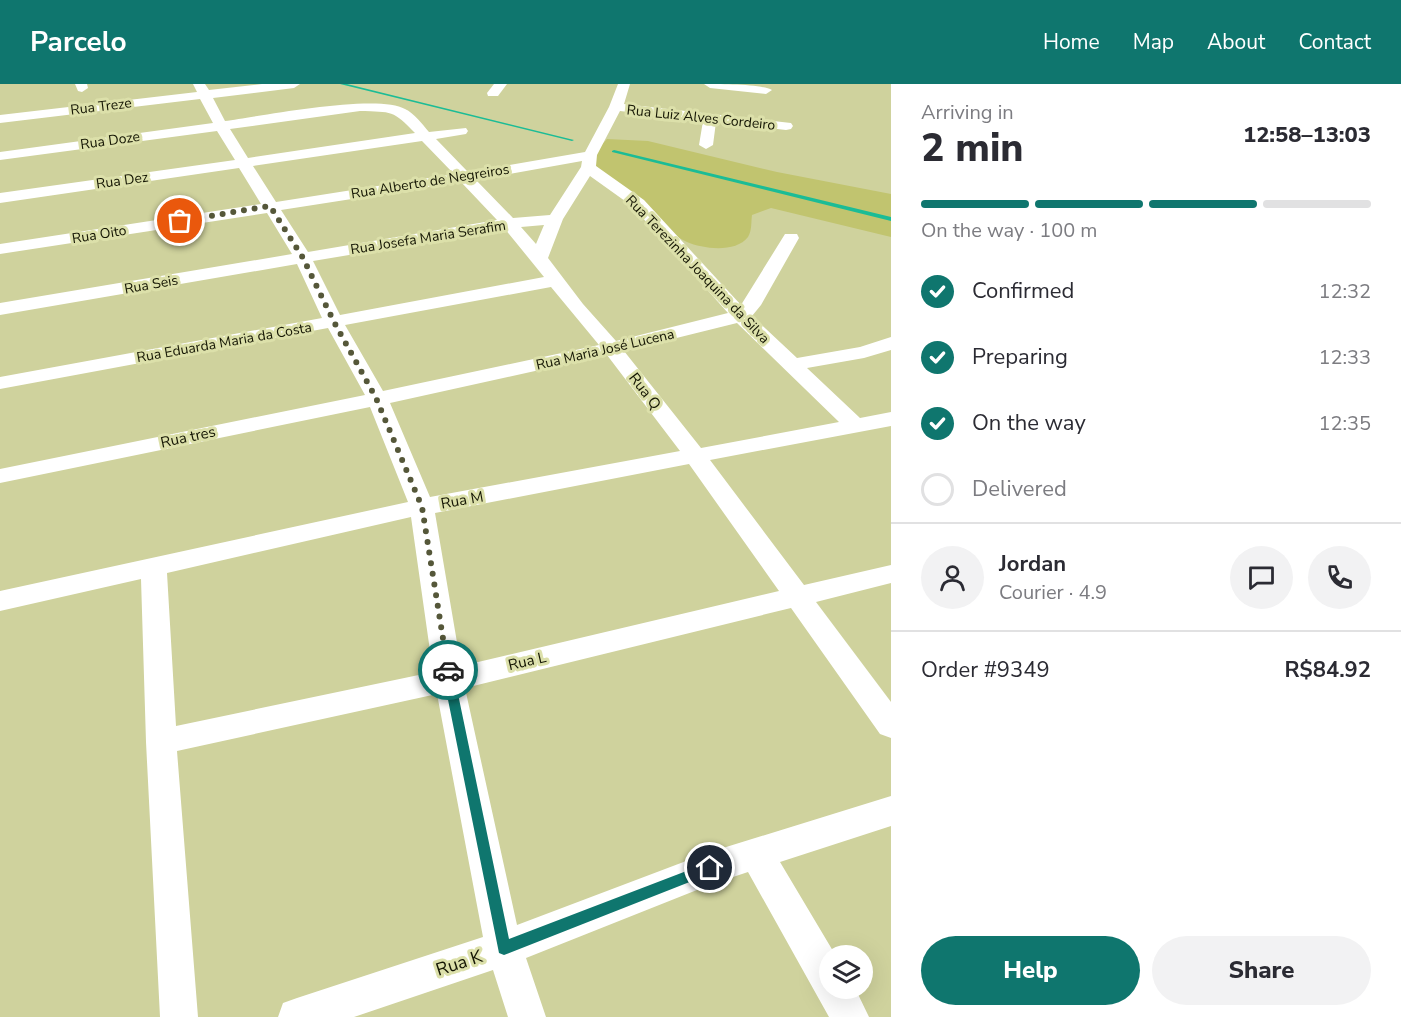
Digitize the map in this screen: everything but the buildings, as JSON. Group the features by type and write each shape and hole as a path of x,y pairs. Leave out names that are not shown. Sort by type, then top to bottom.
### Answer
{"street":[{"name":"Rua Treze","path":"0,119 201,89 294,84"},
{"path":"539,258 555,219 589,161 616,107 624,84"},
{"path":"710,84 766,90"},
{"path":"201,89 221,126 303,258 334,322 376,398 422,507 449,680 504,948 527,1017"},
{"name":"Rua Doze","path":"0,156 360,107"},
{"name":"Rua Q","path":"360,107 384,107 402,112 509,223 539,258 554,281 611,347 696,457 891,725"},
{"name":"Rua Luiz Alves Cordeiro","path":"616,107 786,126"},
{"path":"706,145 710,117"},
{"name":"Rua Dez","path":"0,198 461,131"},
{"name":"Rua Alberto de Negreiros","path":"270,206 589,161"},
{"name":"Rua Terezinha Joaquina da Silva","path":"589,161 638,203 741,316 856,426"},
{"name":"Rua Oito","path":"0,249 270,206"},
{"name":"Rua Josefa Maria Serafim","path":"303,258 509,223 555,219"},
{"path":"741,316 752,305 791,238"},
{"name":"Rua Seis","path":"0,309 303,258"},
{"name":"Rua Eduarda Maria da Costa","path":"0,383 554,281"},
{"name":"Rua Maria José Lucena","path":"376,398 546,364 741,316"},
{"path":"792,365 864,352 891,343"},
{"name":"Rua tres","path":"0,476 376,398"},
{"name":"Rua M","path":"0,601 422,507 891,419"},
{"path":"154,568 161,742 179,1017"},
{"name":"Rua L","path":"161,742 449,680 891,574"},
{"name":"Rua K","path":"297,1017 504,948 710,868 891,811"},
{"path":"756,853 819,962"},
{"path":"840,999 850,1017"}],"green space":[{"path":"607,139 648,141 777,172 891,194 891,237 771,208 752,215 748,237 736,246 710,248 687,242 665,229 642,210 593,162 595,152"}],"waterway":[{"path":"342,84 572,140"},
{"path":"614,151 891,219"}],"way so far":[{"path":"180,221 270,206 303,258 334,322 376,398 422,507 448,670"}],"route":[{"path":"448,670 504,948 710,868"}]}
